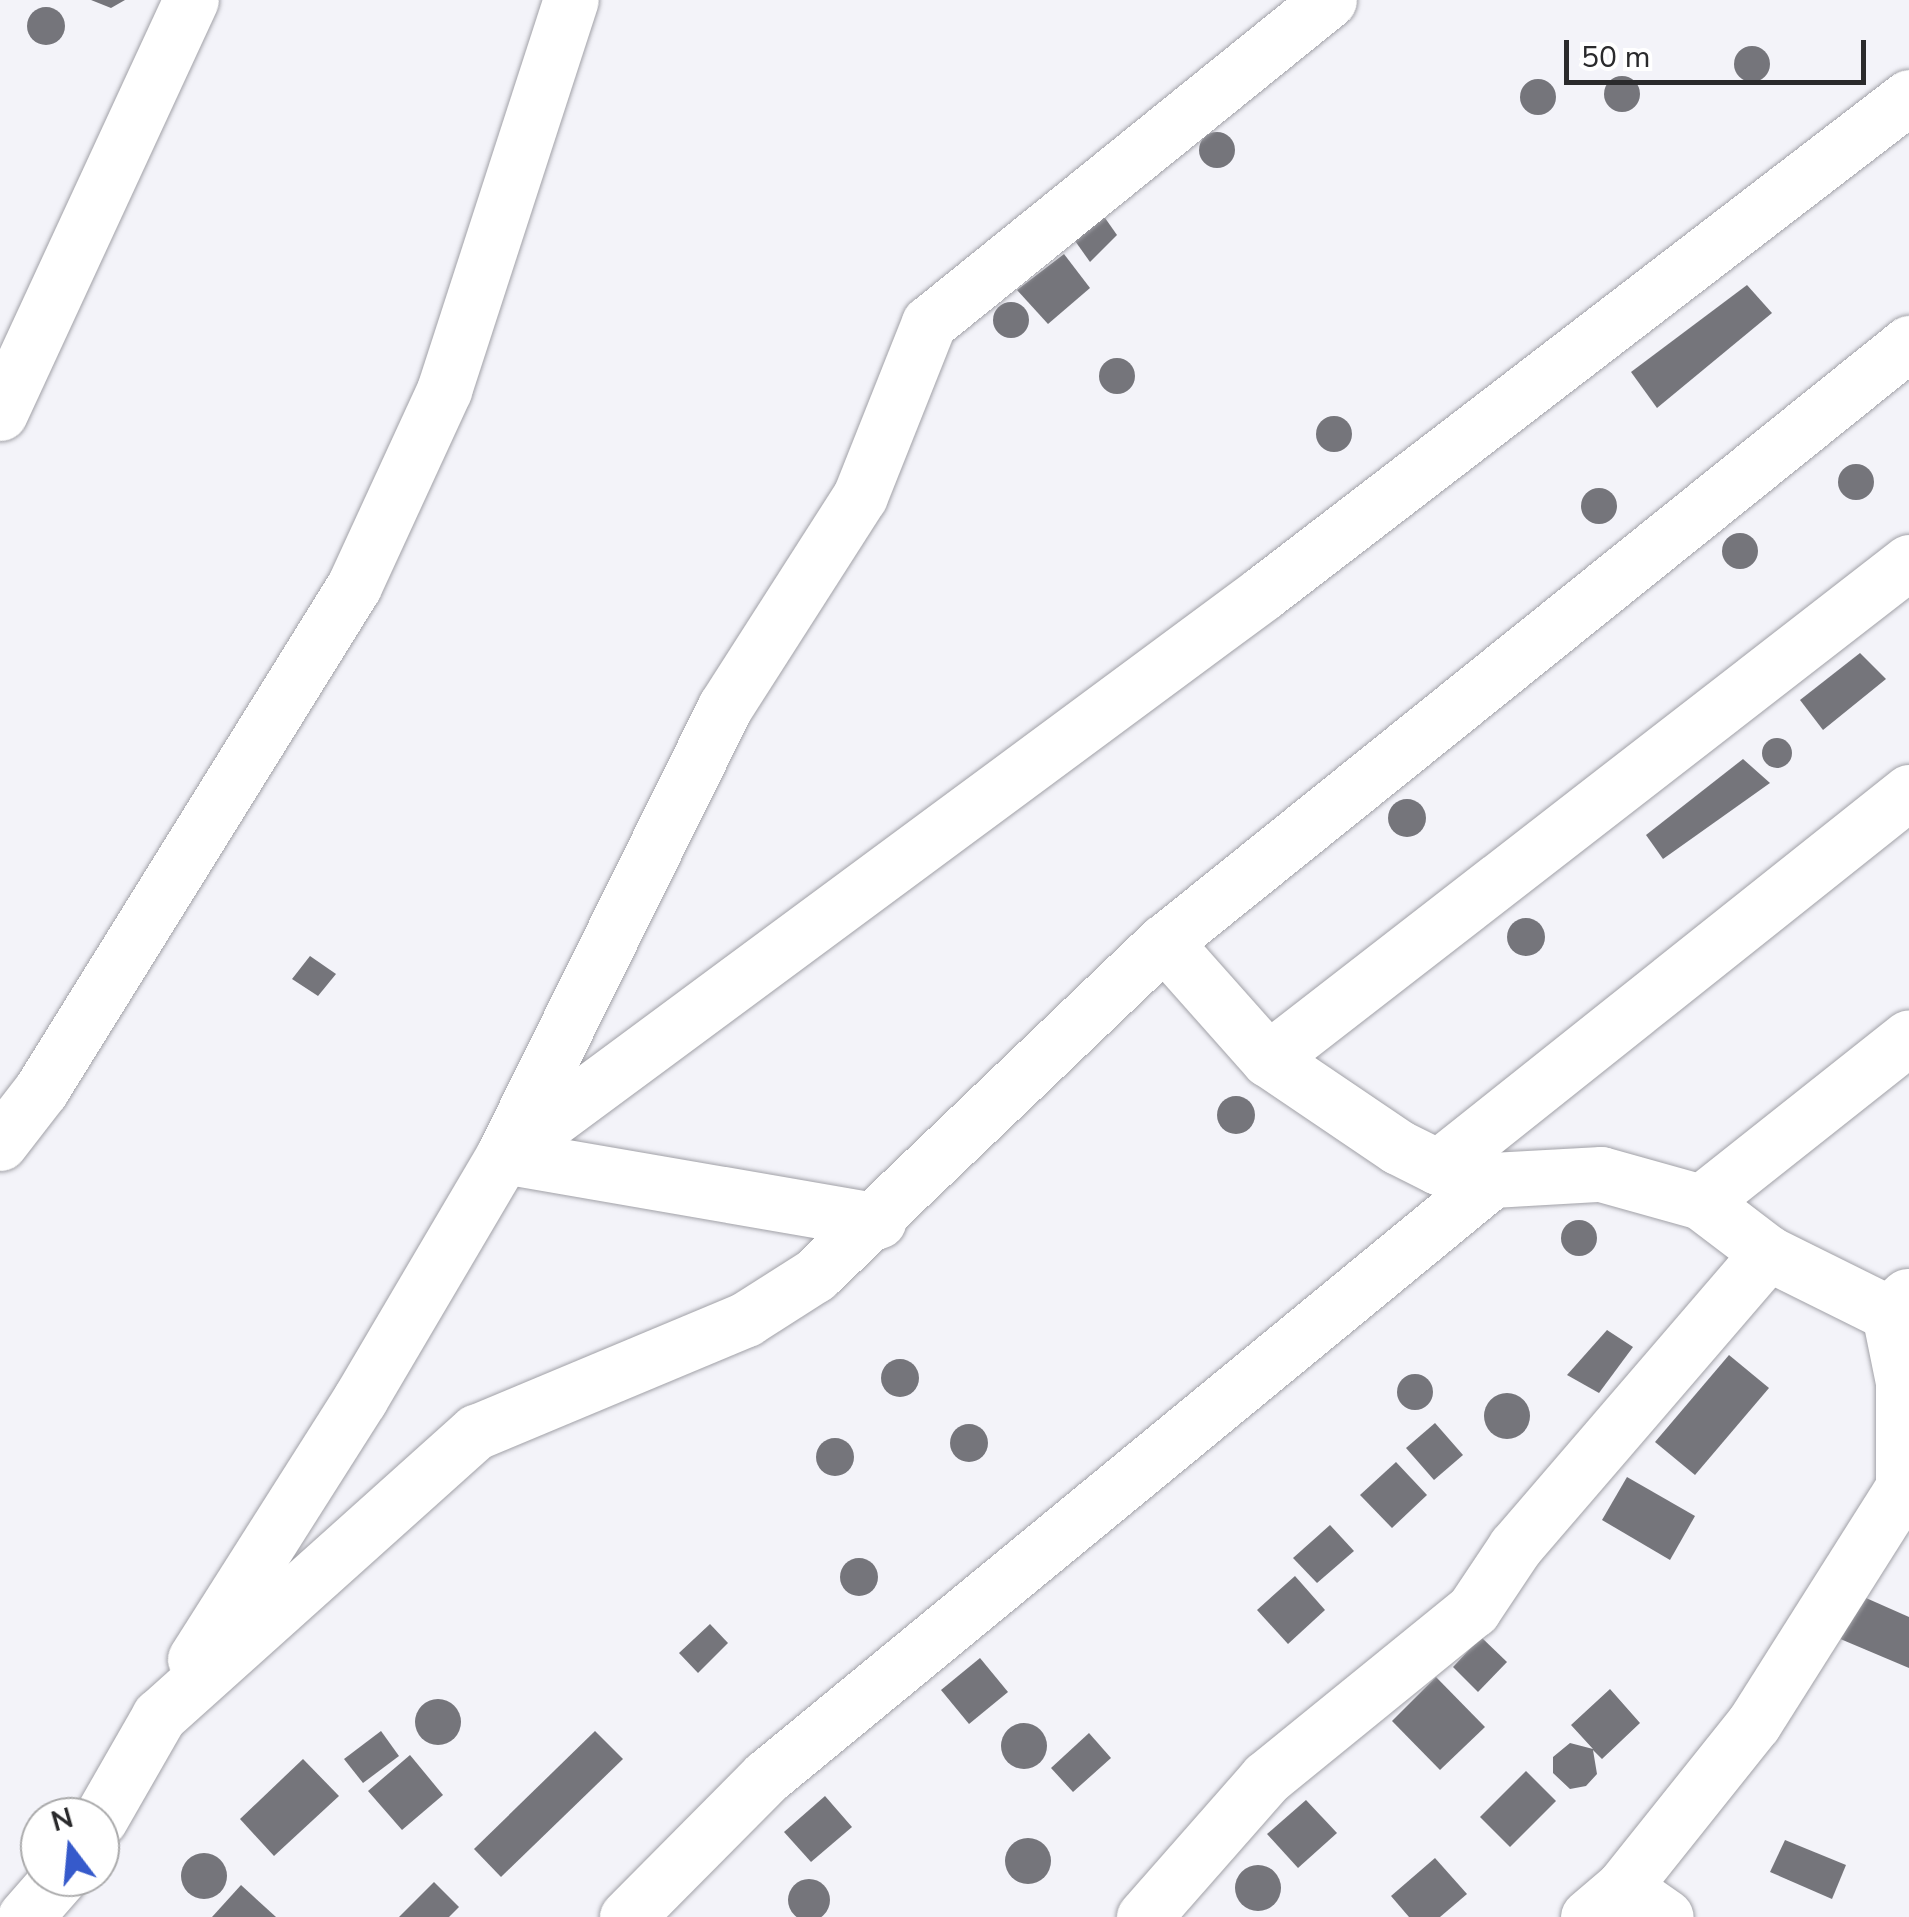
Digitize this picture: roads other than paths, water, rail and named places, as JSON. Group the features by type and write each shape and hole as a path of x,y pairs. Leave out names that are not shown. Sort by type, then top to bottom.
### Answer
{"street":[{"path":"0,414 191,0"},
{"path":"0,1144 21,1086 354,586 403,487 481,284 571,0"},
{"path":"113,1797 159,1716 360,1399 502,1156 725,707 860,496 930,324 1329,0"},
{"path":"502,1156 1263,594 1909,97"},
{"path":"159,1716 476,1432 746,1319 815,1275 878,1221 1164,942 1909,343"},
{"path":"1268,1058 1909,562"},
{"path":"1438,1167 1909,792"},
{"path":"1164,942 1268,1058 1438,1167 1492,1180 1601,1174 1701,1202 1768,1253 1902,1310 1903,1487 1892,1550 1754,1724 1626,1907"},
{"path":"1701,1202 1909,1036"},
{"path":"502,1156 878,1221"},
{"path":"627,1917 766,1777 1492,1180"},
{"path":"1144,1917 1266,1778 1473,1610 1515,1547 1768,1253"},
{"path":"26,1917 43,1897"}]}
